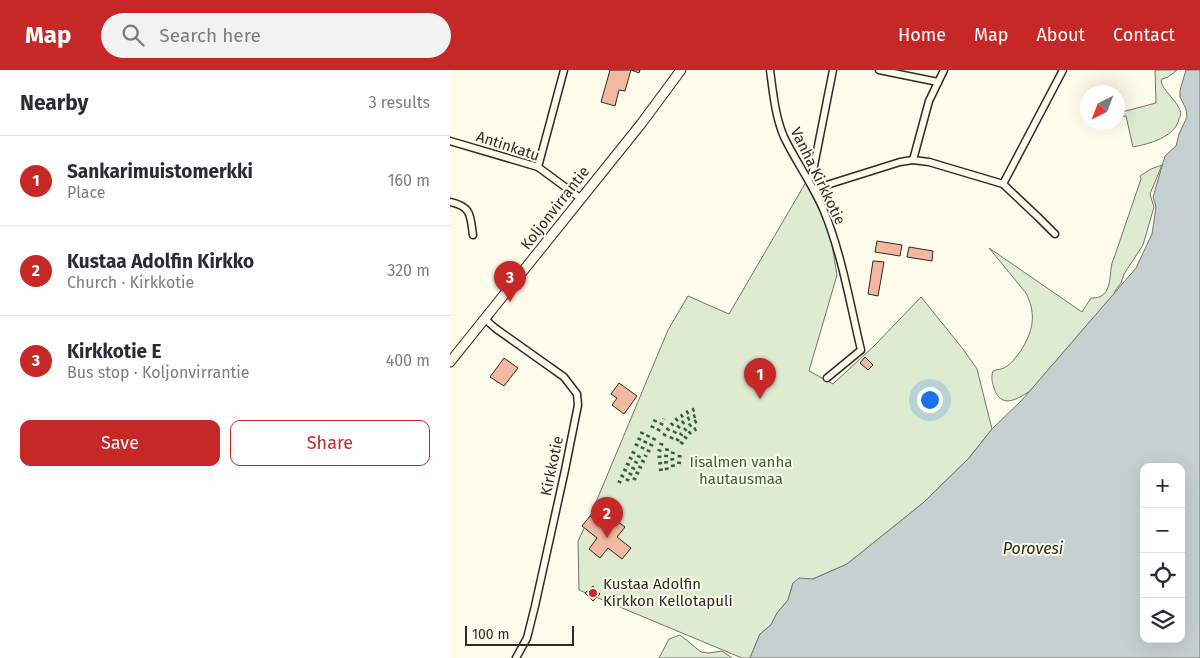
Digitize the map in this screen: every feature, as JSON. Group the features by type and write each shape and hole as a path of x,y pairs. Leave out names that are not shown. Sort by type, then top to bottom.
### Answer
{"main road":[{"name":"Koljonvirrantie","path":"450,362 641,124 681,70"}],"street":[{"path":"538,166 564,70"},
{"name":"Vanha Kirkkotie","path":"770,70 774,103 784,137 814,189 833,237 842,266 861,350 827,378"},
{"path":"808,179 814,171 833,70"},
{"path":"879,70 938,82"},
{"path":"913,160 930,101 944,70"},
{"path":"1003,184 1063,70"},
{"name":"Antinkatu","path":"450,141 538,166 580,198"},
{"path":"814,189 900,162 913,160 928,162 1003,184 1055,234"},
{"path":"450,202 465,207 468,211 473,235"},
{"name":"Kirkkotie","path":"485,318 495,328 564,377 578,397 565,470 535,606 527,638 516,658"}],"green space":[{"path":"1155,70 1177,70 1161,81 1179,108 1180,116 1177,125 1167,135 1154,142 1133,147 1125,111 1156,103"},
{"path":"1162,165 1150,194 1154,207 1143,245 1124,274 1114,294 1030,391 1014,400 1005,401 1001,399 993,386 993,371 1009,365 1020,352 1031,330 1032,309 1026,293 989,248 1082,312 1091,298 1099,297 1107,289 1112,263 1141,179 1140,176"},
{"name":"Iisalmen vanha hautausmaa","path":"806,182 830,233 837,275 809,371 833,384 875,345 921,297 977,369 992,429 969,458 923,503 847,564 813,579 793,583 788,600 777,613 771,625 760,634 750,658 742,658 579,590 578,541 668,330 688,296 729,314"},
{"path":"680,635 701,652 722,651 732,658 659,658 669,639"}],"water":[{"name":"Porovesi","path":"1186,70 1200,70 1200,658 750,658 760,634 771,625 777,613 788,600 793,583 799,578 813,579 847,564 923,503 969,458 992,429 1022,400 1136,268 1152,234 1156,207 1153,197 1165,156 1176,146 1187,117 1186,109 1180,97 1180,90"}],"building":[{"path":"610,70 631,70 625,91 619,90 615,106 601,102"},
{"path":"877,241 902,245 900,256 875,252"},
{"path":"909,247 933,251 932,261 907,257"},
{"path":"873,261 884,262 878,296 868,294"},
{"path":"865,357 873,365 868,370 860,363"},
{"path":"504,358 518,368 504,386 490,377"},
{"path":"619,383 637,396 624,414 612,405 617,398 611,394"},
{"path":"590,516 605,528 613,518 625,527 617,537 631,548 622,559 608,548 600,558 589,549 597,538 582,526"},
{"name":"Kustaa Adolfin Kirkkon Kellotapuli","path":"593,586 600,594 593,601 585,593"}],"hedge":[{"path":"664,436 670,426 678,419 698,408"},
{"path":"671,439 682,423 699,415"},
{"path":"652,428 657,416"},
{"path":"658,431 664,419"},
{"path":"677,441 686,429 699,420"},
{"path":"681,444 691,432 699,428"},
{"path":"636,446 643,431"},
{"path":"642,449 649,434"},
{"path":"648,452 655,437"},
{"path":"661,471 659,452 662,442"},
{"path":"667,470 668,445"},
{"path":"673,467 672,456 674,448"},
{"path":"619,483 635,449"},
{"path":"679,464 680,451"},
{"path":"627,481 641,452"},
{"path":"634,480 646,455"}],"place":[{"name":"Kirkkotie E","path":"510,302"},
{"name":"Sankarimuistomerkki","path":"760,399"},
{"name":"Kustaa Adolfin Kirkko","path":"607,538"},
{"name":"Kustaa Adolfin Kirkkon Kellotapuli","path":"593,593"}]}
